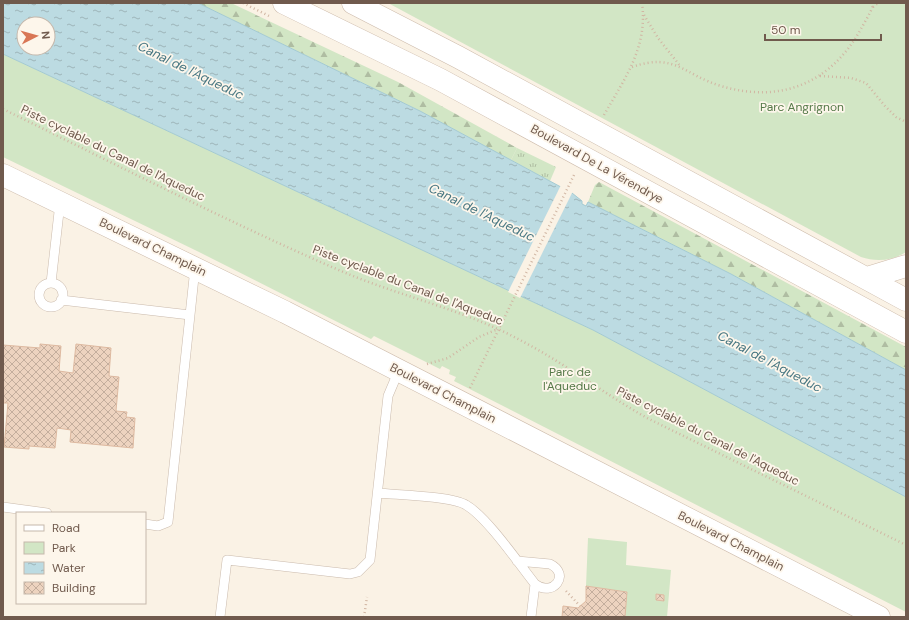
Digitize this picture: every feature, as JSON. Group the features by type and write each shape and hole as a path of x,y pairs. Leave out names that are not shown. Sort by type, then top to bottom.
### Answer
{"main road":[{"name":"Boulevard De La Vérendrye","path":"284,3 441,80 906,332"},
{"path":"353,3 458,57 906,300"},
{"name":"Boulevard Champlain","path":"3,175 195,267 399,370 879,617"},
{"path":"867,278 906,266"}],"lane":[{"path":"51,283 60,202"},
{"path":"146,524 158,526 168,522 195,267"},
{"path":"61,300 62,292 60,288 51,283 43,286 39,292 42,303 52,307 61,300 190,315"},
{"path":"220,617 227,560 350,574 365,568 372,553 388,396 399,370"},
{"path":"378,493 452,500 466,504 479,515 535,584 542,588 553,587 559,581 558,570 550,564 517,561"},
{"path":"3,507 40,512"},
{"path":"531,617 535,584"}],"path":[{"path":"603,118 632,67 642,39 642,3"},
{"path":"632,67 645,62 660,61 682,68 719,86 753,92 778,92 791,89 819,76 831,68 844,55 856,38 874,3"},
{"path":"873,7 878,3"},
{"path":"643,14 660,42 682,68"},
{"path":"819,76 851,78 866,83 896,117 906,122"},
{"name":"Piste cyclable du Canal de l'Aqueduc","path":"3,109 279,244 350,275 450,309 498,329 558,361 647,418 906,545"},
{"path":"462,403 574,176"},
{"path":"425,365 448,358 479,337 498,329"},
{"path":"566,590 580,606"},
{"path":"364,617 367,597"}],"green space":[{"path":"198,3 231,3 398,82 517,148 511,160 420,111"},
{"name":"Parc Angrignon","path":"388,3 906,3 906,252 884,260 872,260 861,257"},
{"name":"Parc de l'Aqueduc","path":"3,54 593,330 906,497 906,612 454,381 456,377 449,374 450,370 442,366 440,369 374,336 371,339 199,252 3,157"},
{"path":"517,148 556,167 550,181 511,160"},
{"path":"599,182 906,347 906,370 731,274 588,202 595,185"},
{"path":"588,538 627,542 626,565 671,570 667,617 625,617 627,592 586,586"}],"water":[{"name":"Canal de l'Aqueduc","path":"3,3 198,3 420,111 572,193 582,201 582,204 586,206 588,202 731,274 906,370 906,497 593,330 3,54"}],"pier":[{"path":"561,185 573,191 520,298 508,292"}],"building":[{"path":"40,344 61,346 59,371 73,373 76,344 111,348 109,376 119,377 116,411 127,412 126,417 135,418 133,448 70,442 71,430 57,428 55,448 29,446 29,449 4,447 8,403 3,403 3,345 40,348"},
{"path":"586,586 627,592 625,617 562,617 563,606 578,608 586,601"},
{"path":"656,594 664,595 664,601 656,600"}]}
